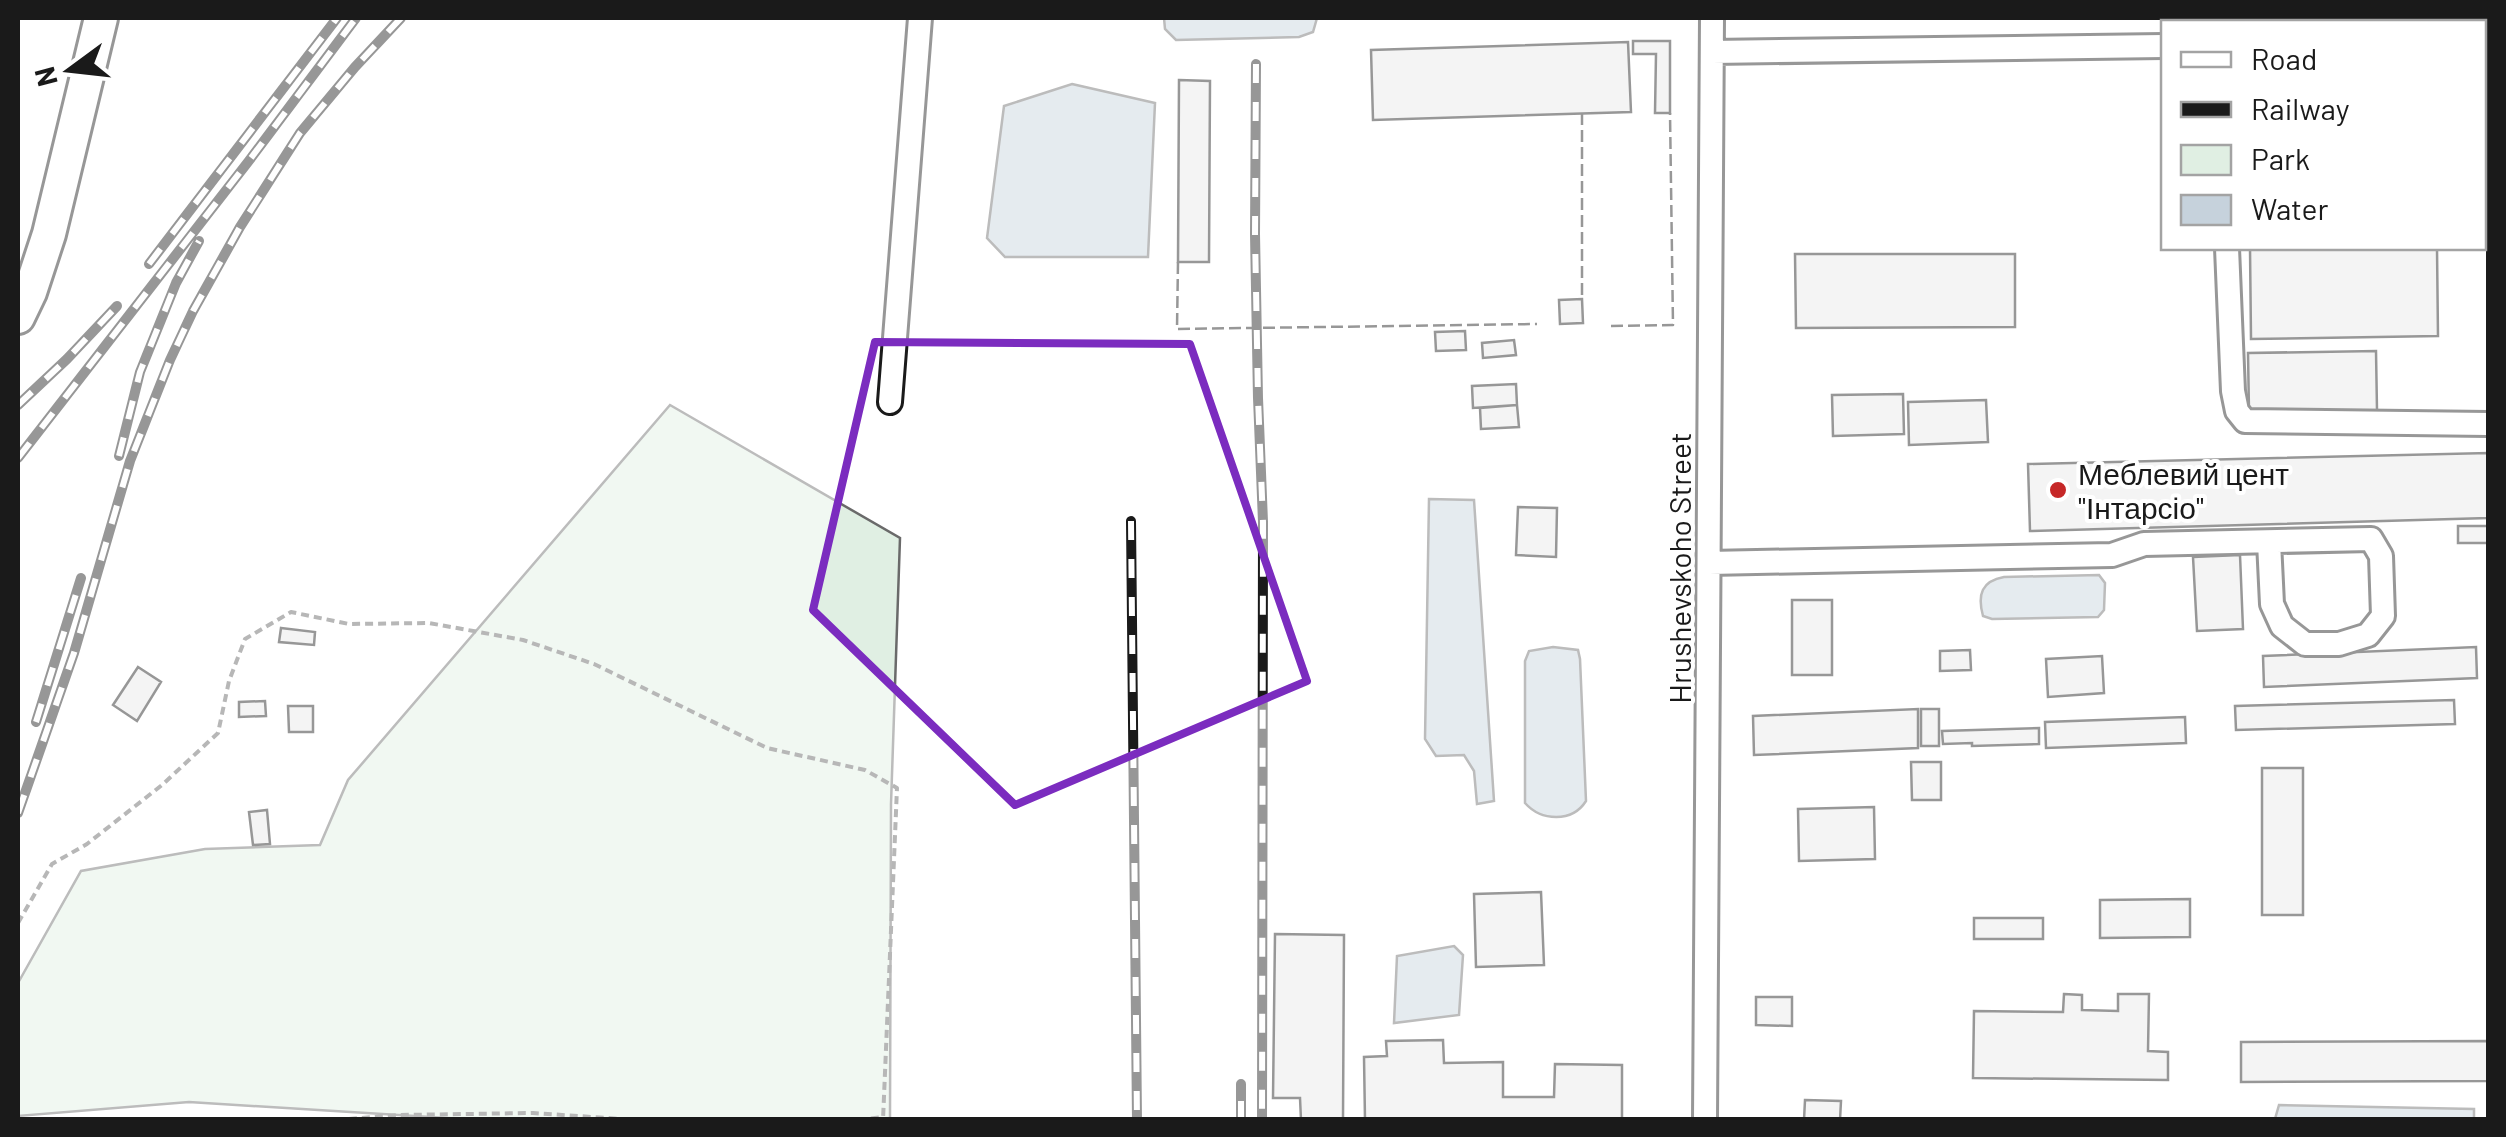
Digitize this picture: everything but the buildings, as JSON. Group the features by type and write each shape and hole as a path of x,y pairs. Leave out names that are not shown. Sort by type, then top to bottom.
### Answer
{"highway":[{"path":"18,317 48,234 101,18"}],"street":[{"path":"890,402 920,18"},
{"name":"Hrushevskoho Street","path":"1705,1120 1712,18"},
{"path":"1712,52 2161,46"},
{"path":"2227,250 2233,391 2237,411 2245,421 2488,424"},
{"path":"1709,562 2112,555 2144,544 2371,540 2381,556 2383,616 2368,635 2339,644 2305,644 2282,626 2272,604 2269,542"}],"path":[{"path":"18,923 52,864 87,844 162,785 218,733 229,681 244,640 291,612 348,624 429,623 524,640 594,664 767,748 865,770 897,788 883,1118 858,1120"},
{"path":"336,1120 532,1113 637,1120"}],"highlighted area":[{"path":"875,342 1190,344 1307,681 1015,805 813,610"}],"green space":[{"path":"670,405 900,538 891,804 890,1119 479,1120 189,1102 18,1116 18,983 81,871 205,849 320,845 348,780"}],"water":[{"path":"1164,18 1317,18 1313,32 1299,37 1176,40 1165,29"},
{"path":"1072,84 1155,103 1148,257 1005,257 987,238 1004,106"},
{"path":"1429,499 1474,500 1494,801 1477,804 1474,771 1464,755 1436,756 1425,739"},
{"path":"2099,575 2105,583 2104,610 2098,617 1983,616 1983,590 1997,579"},
{"path":"1553,647 1578,650 1580,659 1586,801 1573,813 1556,817 1539,813 1525,803 1525,661 1529,651"},
{"path":"1454,946 1463,955 1459,1015 1394,1023 1397,956"},
{"path":"2279,1105 2474,1109 2474,1119 2275,1119"}],"railway":[{"path":"149,264 337,18"},
{"path":"18,458 356,18"},
{"path":"18,813 74,653 130,461 193,311 300,133 401,18"},
{"path":"1256,64 1255,234 1263,522 1262,1120"},
{"path":"119,456 140,372 176,283 199,241"},
{"path":"18,405 117,306"},
{"path":"1131,521 1137,1120"},
{"path":"36,722 81,578"},
{"path":"1241,1084 1241,1120"}],"fence":[{"path":"1582,113 1582,299"},
{"path":"1611,326 1673,325 1670,113"},
{"path":"1178,262 1177,329 1537,324"}],"place":[{"name":"Меблевий цент \"Інтарсіо\"","path":"2058,490"}]}
